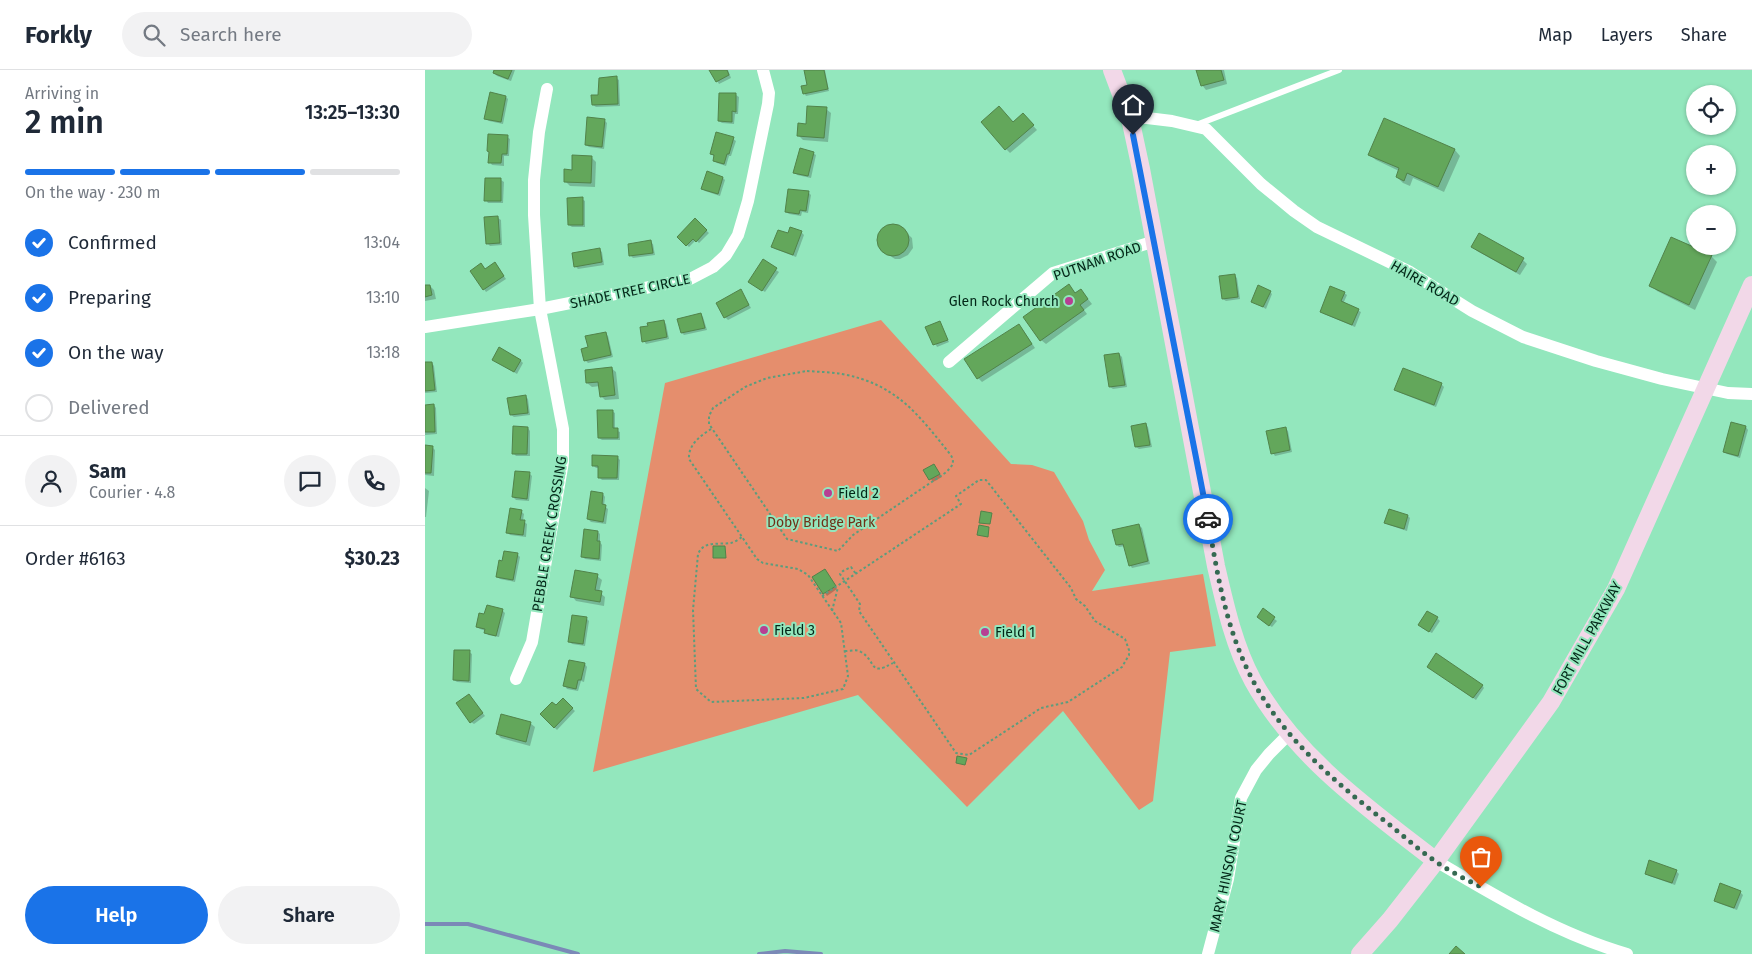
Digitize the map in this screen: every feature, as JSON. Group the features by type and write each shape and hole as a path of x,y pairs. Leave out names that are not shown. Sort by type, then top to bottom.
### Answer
{"street":[{"name":"SHADE TREE CIRCLE","path":"425,328 540,309 689,279 713,267 726,255 738,235 748,200 767,115 769,93 763,70"},
{"path":"1112,70 1129,118 1155,241 1216,566 1228,617 1253,681 1265,701 1290,733 1329,775 1361,803 1436,861 1511,905 1551,925 1589,942 1625,954"},
{"name":"PEBBLE CREEK CROSSING","path":"516,679 532,642 563,462 563,430 540,309 534,214 534,180 539,132 547,88"},
{"name":"HAIRE ROAD","path":"1129,118 1147,118 1206,129 1261,184 1317,227 1411,272 1472,311 1523,337 1597,361 1662,379 1728,393 1752,394"},
{"name":"PUTNAM ROAD","path":"949,362 1053,273 1155,241"},
{"name":"FORT MILL PARKWAY","path":"1360,954 1391,920 1436,861 1551,702 1616,588 1752,285"},
{"name":"MARY HINSON COURT","path":"1208,954 1228,879 1241,798 1256,770 1290,733"}],"lane":[{"path":"1193,126 1339,70"}],"path":[{"path":"795,372 830,372 875,384 891,392 920,416 954,460 945,473 853,535 838,551 787,539 711,429 708,420 713,408 745,387 767,378 795,372"},
{"path":"711,429 703,434 691,447 689,458 742,537 757,560 801,570 808,575 833,611 843,628 848,676 845,686 840,691 804,698 711,702 696,690 693,610 698,554 707,545 733,543 742,537"},
{"path":"822,596 845,582 961,504 956,496 979,480 986,480 1065,581 1076,599 1085,606 1095,621 1125,639 1129,650 1127,660 1122,667 1068,702 1041,708 969,755 955,753 859,611 860,604 845,582 840,574 843,570 851,567 856,574"},
{"path":"833,611 838,586"},
{"path":"845,651 857,650 861,652 878,669 894,662"}],"green space":[{"name":"Doby Bridge Park","path":"881,320 1011,464 1032,465 1054,472 1083,521 1089,540 1105,570 1092,591 1203,574 1216,646 1170,652 1153,801 1139,810 1063,711 967,807 858,695 593,772 665,383"}],"building":[{"path":"494,70 512,70 508,79 493,73"},
{"path":"709,70 727,70 729,75 716,82"},
{"path":"804,70 824,70 828,89 803,94 801,86 807,85"},
{"path":"1196,70 1221,70 1224,80 1201,86"},
{"path":"617,76 618,104 592,105 591,95 598,95 599,78"},
{"path":"490,92 506,96 501,122 484,119"},
{"path":"719,93 736,93 736,112 732,111 732,122 718,121"},
{"path":"807,106 827,107 824,138 797,136 798,123 806,124"},
{"path":"999,106 1013,122 1023,113 1034,125 1005,150 981,122"},
{"path":"587,117 605,119 602,147 585,145"},
{"path":"1384,118 1455,149 1438,187 1407,173 1404,181 1396,177 1399,168 1368,155"},
{"path":"716,132 734,137 724,164 713,161 714,155 710,154"},
{"path":"488,134 508,135 507,154 502,154 501,163 488,163"},
{"path":"800,148 814,152 808,176 793,173"},
{"path":"572,155 592,156 591,183 564,182 564,169 572,170"},
{"path":"707,171 723,177 718,194 701,189"},
{"path":"485,178 501,178 501,201 484,201"},
{"path":"788,189 809,191 806,211 800,210 799,214 785,212"},
{"path":"583,197 583,225 568,225 567,198"},
{"path":"498,216 500,243 486,244 484,217"},
{"path":"695,218 707,230 696,242 693,239 686,246 677,237"},
{"path":"893,224 899,225 904,229 908,234 908,246 904,251 899,255 893,256 887,255 882,251 878,246 877,240 878,234 882,229 887,225"},
{"path":"790,227 802,231 793,255 771,247 778,230 788,233"},
{"path":"1479,233 1524,258 1516,272 1471,247"},
{"path":"1671,237 1686,244 1686,255 1712,255 1689,305 1649,286"},
{"path":"651,240 653,253 629,256 628,244"},
{"path":"600,248 602,262 574,267 572,253"},
{"path":"763,259 777,268 762,291 748,282"},
{"path":"495,262 504,276 483,290 470,271 481,263 485,269"},
{"path":"1235,274 1238,297 1222,299 1219,276"},
{"path":"1069,284 1075,293 1081,289 1088,299 1080,305 1084,310 1040,341 1023,317"},
{"path":"425,285 430,285 432,295 425,297"},
{"path":"1258,285 1271,291 1263,307 1251,302"},
{"path":"1330,286 1345,292 1341,301 1359,309 1352,325 1320,312"},
{"path":"741,289 749,305 724,318 716,303"},
{"path":"701,313 705,328 681,333 677,319"},
{"path":"664,320 667,337 642,342 640,327 648,326 647,323"},
{"path":"940,321 948,340 933,345 925,327"},
{"path":"1019,324 1032,344 977,379 964,359"},
{"path":"606,332 611,355 584,361 581,349 588,347 585,336"},
{"path":"499,347 521,360 514,372 492,360"},
{"path":"1119,353 1125,385 1109,387 1104,355"},
{"path":"425,362 432,362 435,390 425,391"},
{"path":"612,367 615,395 600,397 598,382 586,383 585,370"},
{"path":"1403,368 1442,383 1434,405 1394,390"},
{"path":"526,395 528,413 510,415 507,398"},
{"path":"434,404 435,432 425,432 425,405"},
{"path":"597,410 613,410 613,428 618,428 618,438 598,438"},
{"path":"1731,422 1746,426 1738,456 1723,452"},
{"path":"1146,423 1150,445 1135,447 1131,426"},
{"path":"513,426 528,427 527,454 512,454"},
{"path":"1286,427 1290,450 1271,454 1266,431"},
{"path":"425,445 433,446 431,473 425,473"},
{"path":"592,455 618,456 617,478 598,478 598,466 592,466"},
{"path":"934,464 940,474 929,480 923,470"},
{"path":"515,471 530,472 527,499 512,497"},
{"path":"591,491 603,493 602,504 606,505 603,522 587,519"},
{"path":"510,508 522,510 520,520 525,520 523,535 506,533"},
{"path":"1389,509 1408,515 1404,529 1384,523"},
{"path":"981,511 992,513 990,524 979,523"},
{"path":"1139,524 1148,561 1129,566 1123,544 1116,545 1112,530"},
{"path":"979,525 989,527 988,537 977,535"},
{"path":"584,529 598,531 597,541 600,541 599,559 581,557"},
{"path":"713,546 725,546 726,558 713,558"},
{"path":"504,551 518,553 513,580 496,577 499,560 502,561"},
{"path":"825,569 836,586 823,594 812,577"},
{"path":"575,570 598,574 595,590 602,591 600,602 570,597"},
{"path":"487,605 503,609 496,636 484,633 485,629 476,627 479,613 484,614"},
{"path":"1263,608 1275,617 1269,626 1257,617"},
{"path":"1427,611 1438,617 1429,632 1418,625"},
{"path":"572,615 587,617 583,644 568,642"},
{"path":"454,650 470,650 469,681 453,680"},
{"path":"1436,653 1483,685 1473,698 1427,667"},
{"path":"569,660 585,663 581,680 578,680 576,689 563,686"},
{"path":"469,694 483,713 470,723 456,703"},
{"path":"563,698 573,708 554,728 540,714 552,702 556,705"},
{"path":"501,714 531,722 526,742 496,734"},
{"path":"957,756 967,758 965,765 956,763"},
{"path":"1649,860 1677,870 1672,883 1645,874"},
{"path":"1720,883 1741,891 1734,908 1714,901"},
{"path":"1456,946 1465,954 1449,954"}],"waterway":[{"path":"425,924 468,924 578,954"},
{"path":"759,954 785,951 821,954"}],"way so far":[{"path":"1208,519 1216,566 1228,617 1244,662 1265,701 1304,750 1361,803 1436,861 1481,887"}],"place":[{"name":"Glen Rock Church","path":"1069,301"},
{"name":"Field 2","path":"828,493"},
{"name":"Field 3","path":"764,630"},
{"name":"Field 1","path":"985,632"}],"route":[{"path":"1133,135 1208,519"}]}
